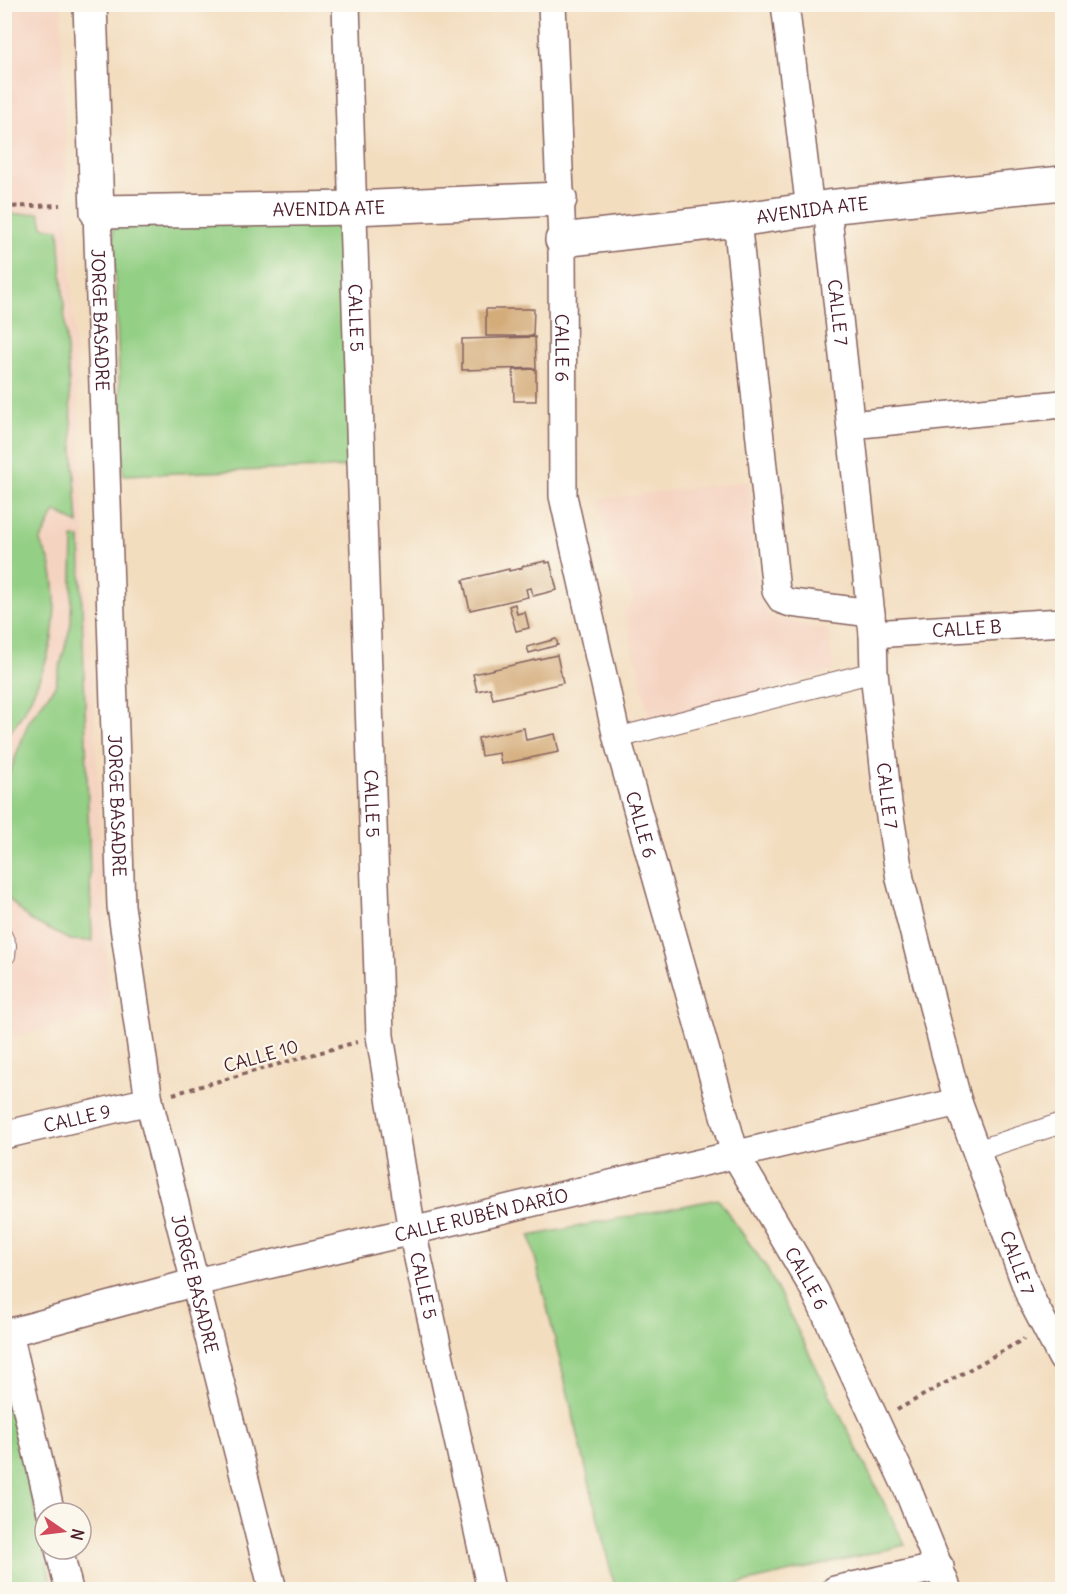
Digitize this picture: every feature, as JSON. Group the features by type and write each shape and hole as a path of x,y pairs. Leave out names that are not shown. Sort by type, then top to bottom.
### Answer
{"street":[{"name":"JORGE BASADRE","path":"90,4 121,906 149,1101 273,1590"},
{"name":"CALLE 5","path":"346,4 380,1036 412,1231 491,1590"},
{"name":"CALLE 6","path":"552,4 562,240 563,496 617,738 735,1154 815,1291 907,1488 944,1578"},
{"name":"CALLE 7","path":"785,4 851,425 888,804 900,879 958,1102 1031,1299 1062,1358"},
{"name":"AVENIDA ATE","path":"562,240 737,220 818,208 1062,183"},
{"name":"AVENIDA ATE","path":"97,212 353,208 560,199"},
{"name":"CALLE B","path":"737,220 776,591 782,600 872,624 1062,622"},
{"path":"851,425 1062,404"},
{"path":"617,738 874,672"},
{"name":"CALLE 9","path":"4,1135 149,1101"},
{"name":"CALLE RUBÉN DARÍO","path":"7,1333 196,1282 958,1102"},
{"path":"975,1151 1062,1123"},
{"path":"7,1333 48,1501"},
{"path":"62,1561 69,1590"},
{"path":"835,1590 944,1578"}],"lane":[{"path":"4,933 9,945 8,956 4,959"}],"path":[{"path":"4,207 60,206"},
{"name":"CALLE 10","path":"149,1101 380,1036"},
{"path":"876,1421 1046,1327"}],"shaded area":[{"path":"4,5 61,5 67,195 110,1013 5,1039"},
{"path":"749,481 757,595 769,616 828,630 834,671 651,723 624,612 633,602 628,581 614,573 599,499"}],"green space":[{"path":"40,213 43,227 59,229 78,524 55,511 40,542 49,560 54,584 55,611 52,637 46,662 28,704 5,737 5,215"},
{"path":"340,222 353,467 123,475 113,224"},
{"path":"73,538 80,538 92,941 70,940 30,920 4,894 5,778 9,774 29,721 55,686 71,624"},
{"path":"718,1199 766,1267 905,1545 718,1589 615,1589 530,1236"},
{"path":"4,1374 33,1501 33,1561 47,1561 53,1589 5,1589"}],"building":[{"path":"486,309 534,309 533,336 486,336"},
{"path":"535,337 536,368 462,370 462,339"},
{"path":"536,369 536,401 514,401 513,370"},
{"path":"546,561 546,563 550,562 557,590 533,596 531,588 526,589 528,597 470,610 463,580"},
{"path":"515,604 517,614 525,612 529,628 516,631 509,606"},
{"path":"556,639 558,645 529,653 527,647"},
{"path":"557,655 563,683 493,699 490,688 477,691 473,674"},
{"path":"524,728 526,740 555,734 559,752 501,764 499,753 481,756 478,738"}]}
